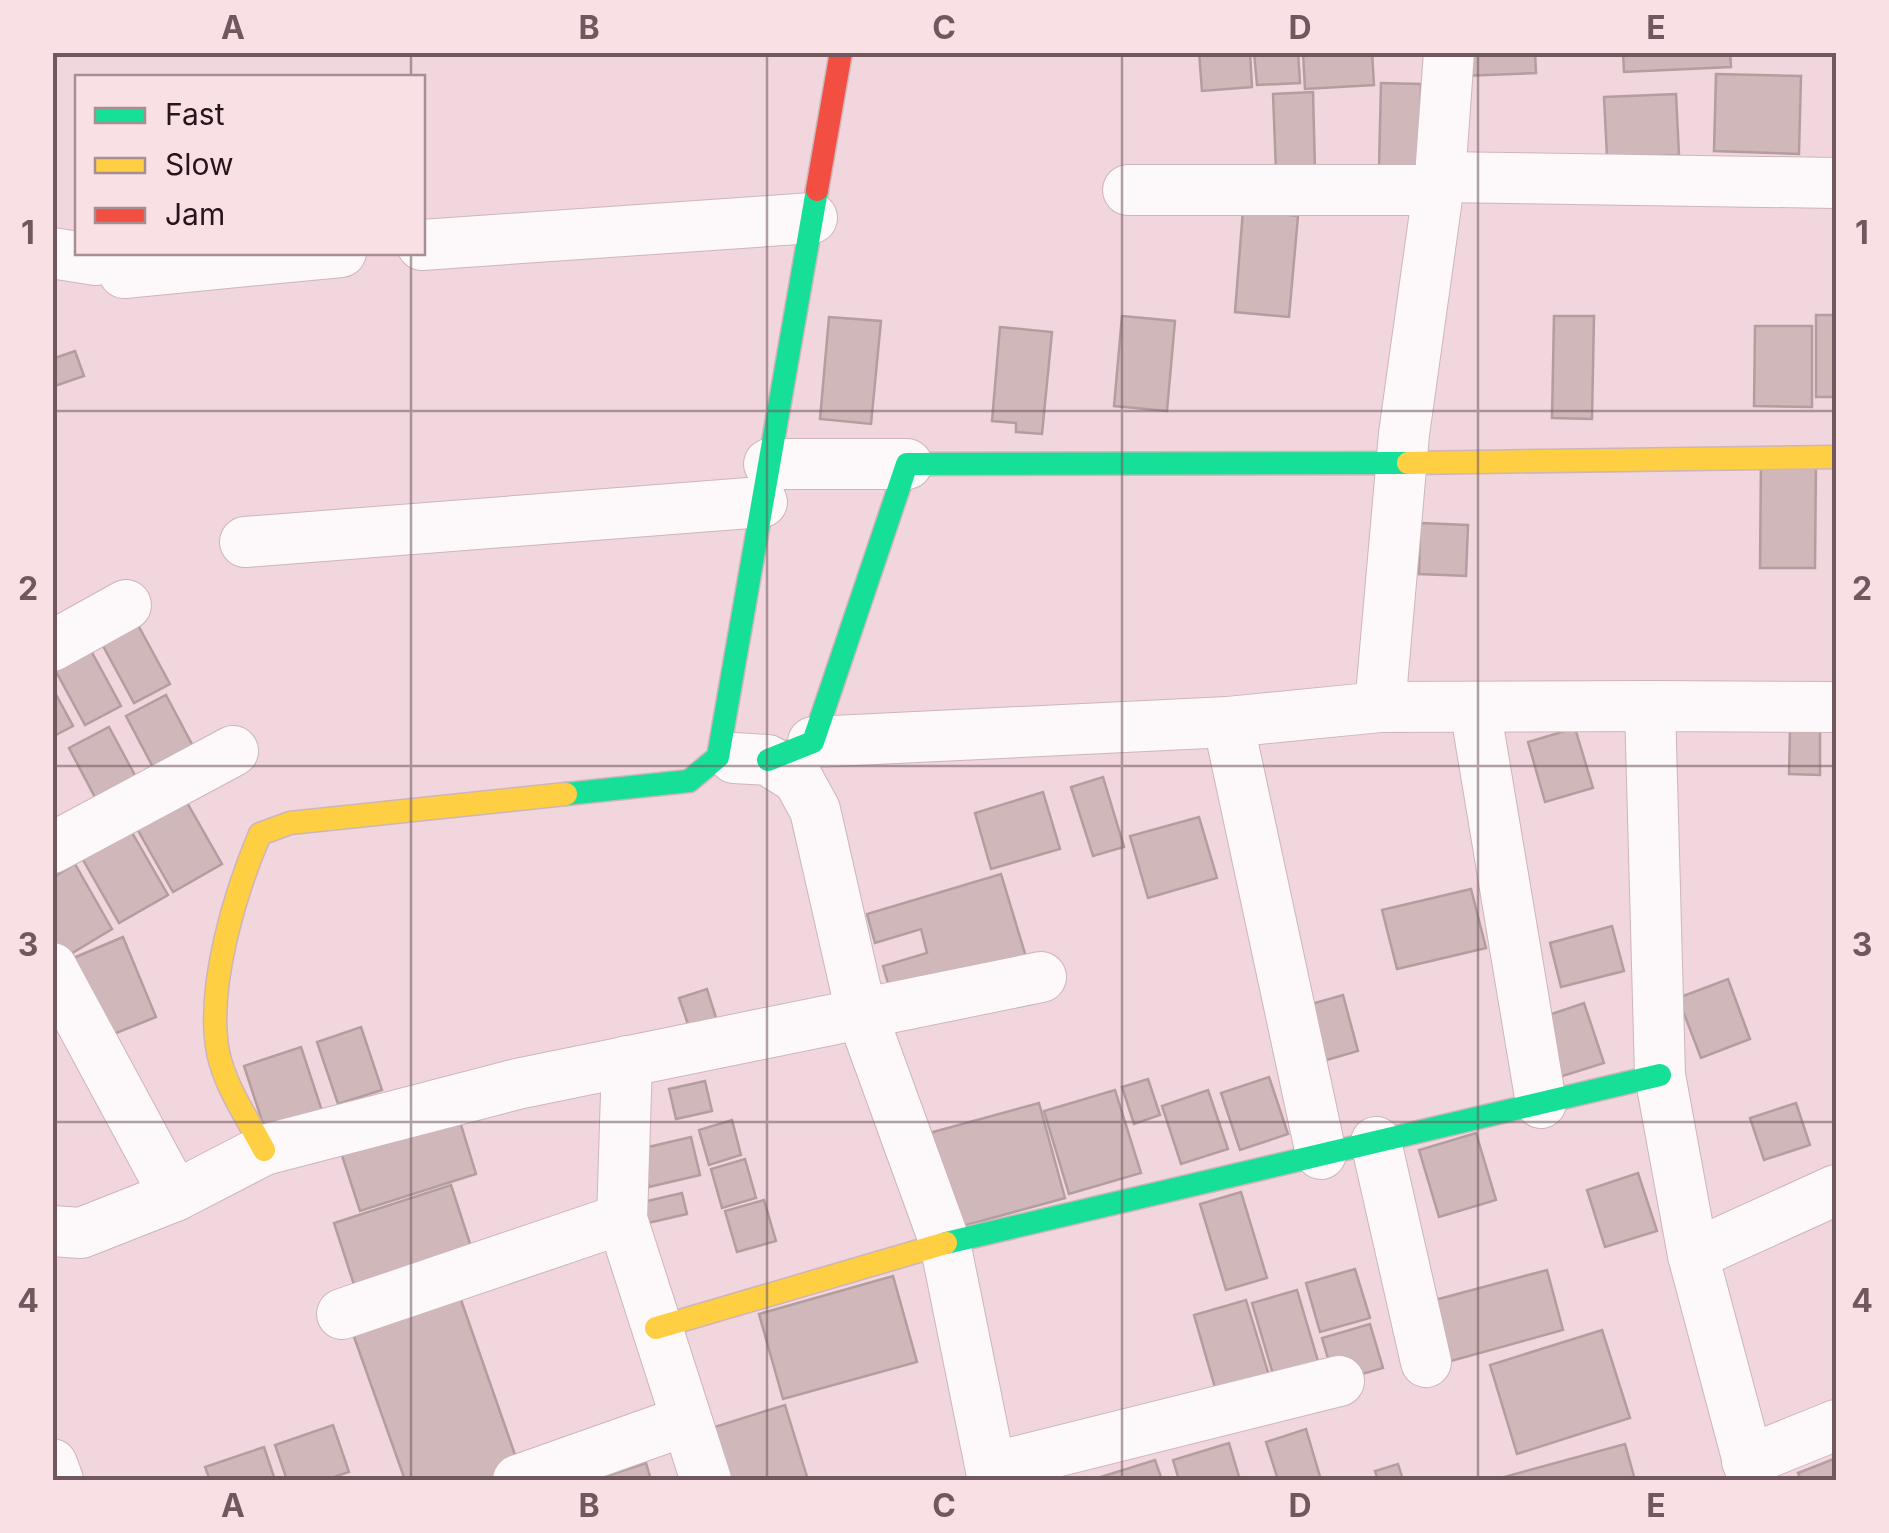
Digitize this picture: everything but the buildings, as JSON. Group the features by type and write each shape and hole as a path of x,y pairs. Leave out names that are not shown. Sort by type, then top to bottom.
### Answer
{"street":[{"path":"718,758 841,52"},
{"path":"1380,707 1401,463 1439,184 1448,52"},
{"path":"1128,190 1836,183"},
{"path":"425,245 812,218"},
{"path":"91,262 266,255"},
{"path":"245,542 907,464 1401,463 1836,456"},
{"path":"907,464 790,751 798,779 815,810 860,1012 944,1243 992,1474 1340,1381"},
{"path":"52,646 126,605"},
{"path":"1650,706 1660,1075 1693,1255 1750,1471 1836,1425"},
{"path":"264,1150 219,1058 214,1034 215,1006 248,860 260,834 290,823 689,782 718,758 790,751 1228,722 1380,707 1836,707"},
{"path":"1475,708 1541,1103"},
{"path":"1228,722 1322,1154"},
{"path":"52,848 232,751"},
{"path":"52,968 175,1196"},
{"path":"52,1231 81,1233 175,1196 264,1150 516,1084 1040,977"},
{"path":"626,1061 622,1218 706,1480"},
{"path":"656,1328 944,1243 1660,1075"},
{"path":"1376,1142 1426,1362"},
{"path":"1693,1255 1836,1190"},
{"path":"342,1314 622,1218"},
{"path":"518,1480 685,1421"},
{"path":"52,1464 58,1480"}],"traffic: fast":[{"path":"566,794 689,781 718,757 817,190"},
{"path":"768,760 813,742 907,464 1408,463"},
{"path":"946,1243 1660,1075"}],"traffic: slow":[{"path":"1408,463 1836,457"},
{"path":"264,1150 226,1078 215,1027 225,941 260,834 290,823 566,794"},
{"path":"656,1328 946,1243"}],"traffic: jam":[{"path":"817,190 841,52"}]}
